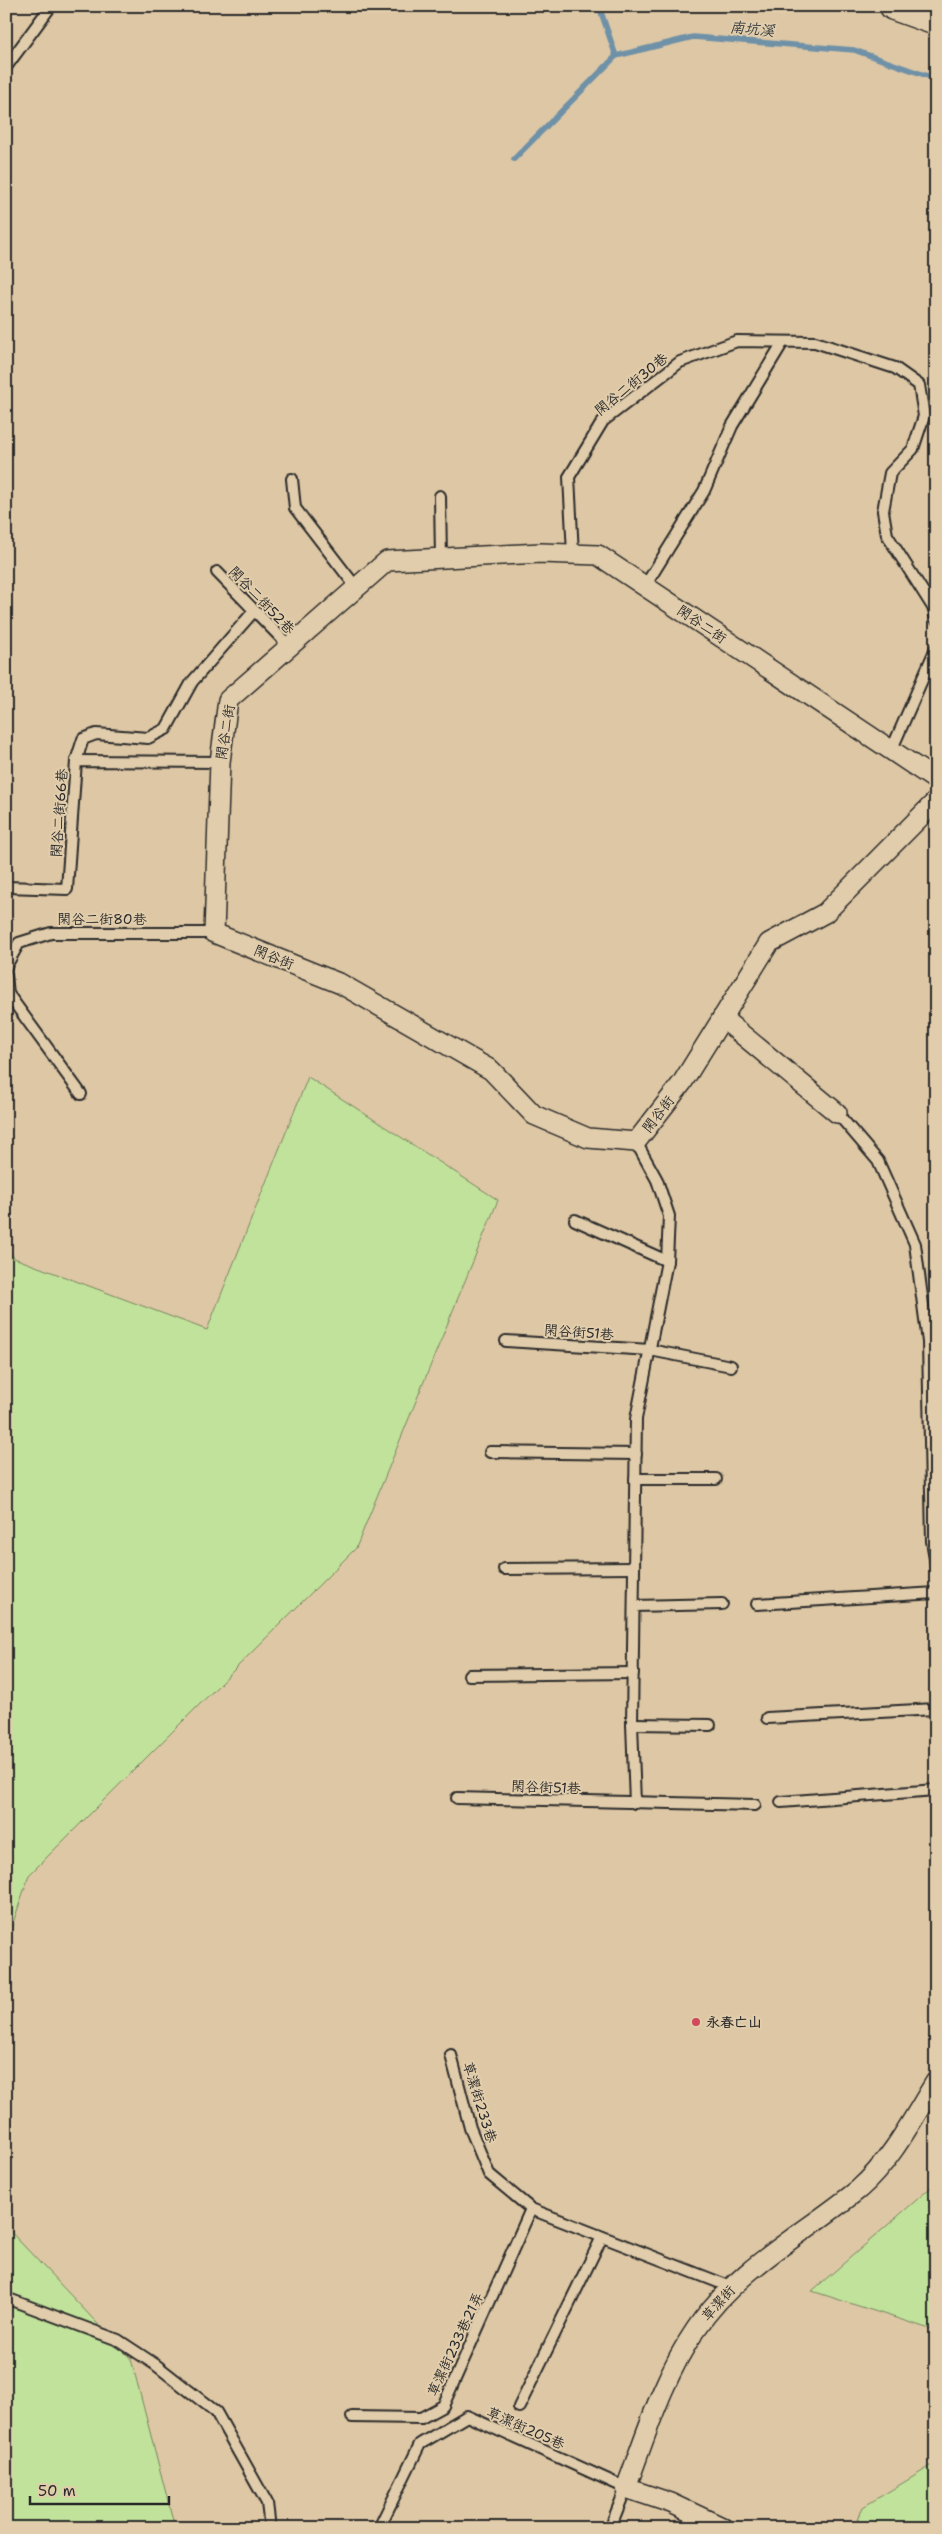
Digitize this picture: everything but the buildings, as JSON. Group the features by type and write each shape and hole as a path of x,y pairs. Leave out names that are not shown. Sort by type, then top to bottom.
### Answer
{"street":[{"path":"894,6 936,22"},
{"name":"閑谷二街","path":"214,933 220,762 228,700 387,561 541,553 598,555 936,780"},
{"name":"閑谷街","path":"214,933 341,984 491,1070 534,1115 588,1138 636,1142 682,1083 769,944 825,913 936,801"},
{"path":"722,1018 837,1113"},
{"name":"草潔街","path":"626,2488 672,2368 696,2328 731,2287 860,2187 893,2151 936,2082"},
{"path":"626,2488 670,2502 724,2528"}],"lane":[{"path":"6,67 51,6"},
{"name":"閑谷二街30巷","path":"573,554 569,477 603,421 680,362 737,341 815,342 895,368 919,385 924,416 913,449 890,473 883,511 887,535 934,610 936,619"},
{"path":"646,586 704,491 732,426 783,342"},
{"path":"292,479 295,508 356,587"},
{"path":"440,496 441,558"},
{"name":"閑谷二街52巷","path":"216,572 289,646"},
{"path":"76,761 83,739 96,734 148,738 166,729 192,682 254,611"},
{"path":"892,751 936,648"},
{"name":"閑谷二街66巷","path":"6,887 67,889 76,761 220,762"},
{"name":"閑谷二街80巷","path":"6,966 19,943 52,933 214,933"},
{"path":"6,975 8,994 81,1094"},
{"path":"837,1113 878,1161 915,1244 928,1342 932,1541 936,1564"},
{"path":"635,1803 632,1724 636,1419 667,1261 669,1216 657,1180 636,1142"},
{"path":"575,1220 667,1261"},
{"name":"閑谷街51巷","path":"506,1340 650,1350 731,1366"},
{"path":"490,1452 636,1454"},
{"path":"635,1478 716,1479"},
{"path":"504,1570 634,1568"},
{"path":"757,1604 936,1594"},
{"path":"634,1606 722,1604"},
{"path":"469,1675 633,1673"},
{"path":"767,1718 936,1708"},
{"path":"632,1724 710,1725"},
{"path":"781,1802 936,1790"},
{"name":"閑谷街51巷","path":"456,1798 755,1805"},
{"name":"草潔街233巷","path":"451,2055 470,2128 489,2174 532,2209 731,2287"},
{"name":"草潔街233巷21弄","path":"352,2417 420,2418 443,2406 532,2209"},
{"path":"518,2407 602,2237"},
{"path":"6,2298 118,2340 156,2366 216,2412 267,2503 270,2528"},
{"name":"草潔街205巷","path":"379,2528 420,2444 467,2416 626,2488"},
{"path":"610,2528 626,2488"}],"green space":[{"path":"308,1077 498,1200 356,1548 29,1875 6,1944 6,1244 14,1258 207,1330"},
{"path":"936,2183 936,2345 933,2330 812,2291"},
{"path":"6,2227 131,2359 175,2528 6,2528"},
{"path":"936,2463 936,2528 855,2528 863,2507"}],"waterway":[{"name":"南坑溪","path":"599,6 616,56 693,37 854,50 936,79"},
{"path":"514,159 616,56"}],"place":[{"name":"永春亡山","path":"696,2022"}]}
